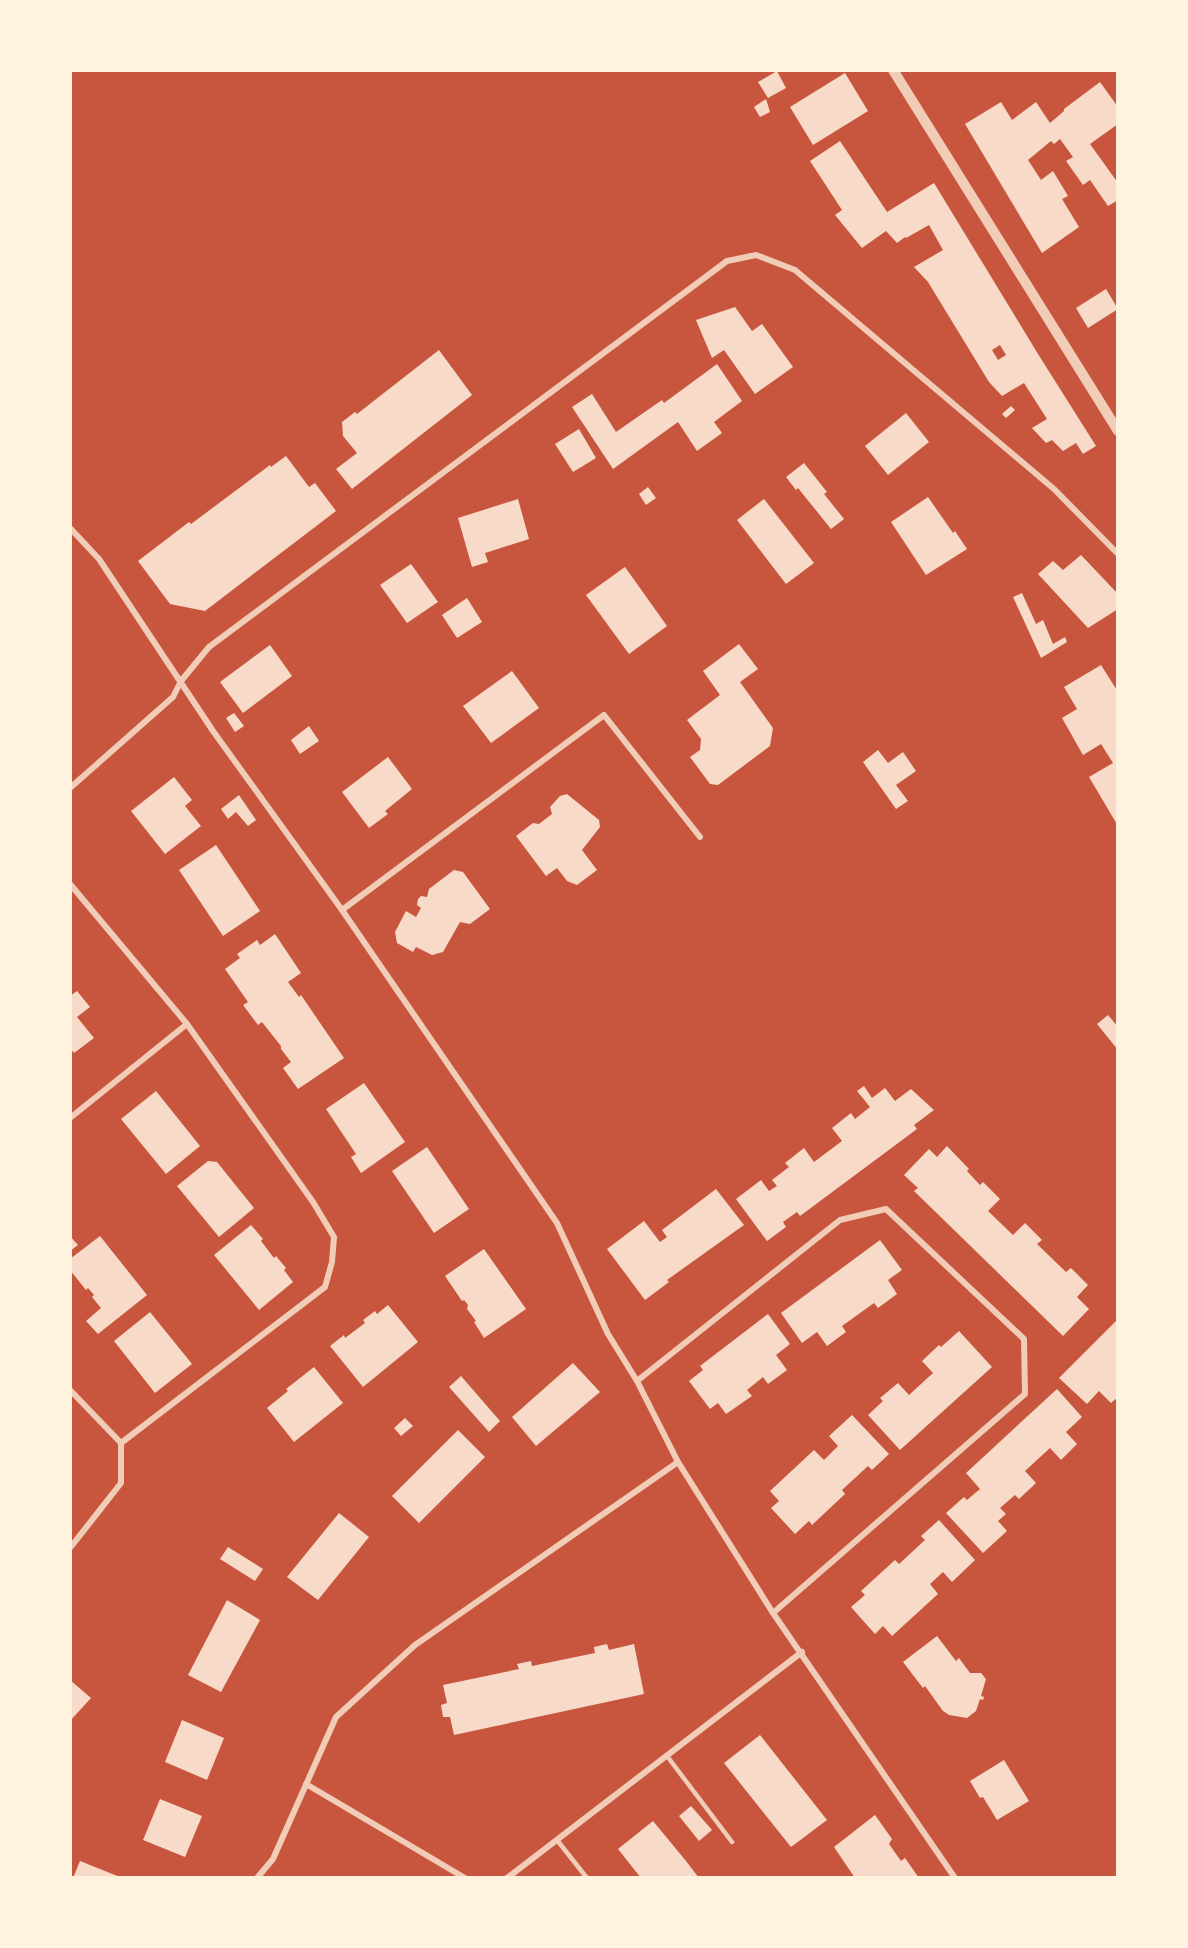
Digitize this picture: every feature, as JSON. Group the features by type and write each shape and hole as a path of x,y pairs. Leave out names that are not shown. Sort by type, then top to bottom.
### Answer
{"street":[{"path":"893,70 1118,431"},
{"path":"70,788 173,697 181,681 209,647 727,261 756,255 795,270 1054,489 1118,554"},
{"path":"70,528 99,560 213,731 342,910 556,1223 608,1334 637,1382 678,1462 773,1613 802,1652 955,1878"},
{"path":"342,910 604,715 700,837"},
{"path":"70,884 187,1024 314,1202 334,1237 332,1262 325,1287 121,1443"},
{"path":"70,1118 187,1024"},
{"path":"637,1382 840,1220 886,1209 1024,1338 1025,1394 773,1613"},
{"path":"70,1390 121,1443 121,1483 70,1548"},
{"path":"257,1878 273,1859 336,1717 415,1645 678,1462"},
{"path":"507,1878 802,1652"},
{"path":"306,1784 465,1878"}],"lane":[{"path":"667,1756 732,1842"},
{"path":"557,1840 587,1878"}],"building":[{"path":"777,71 786,88 768,98 758,82"},
{"path":"845,73 868,111 813,145 790,107"},
{"path":"1100,82 1118,107 1118,124 1090,144 1118,183 1118,200 1108,206 1090,180 1083,185 1066,161 1073,157 1060,139 1054,144 1051,141 1028,160 1041,180 1053,171 1068,196 1062,199 1079,227 1042,253 965,124 1001,102 1012,120 1036,102 1050,123 1064,109"},
{"path":"766,99 770,112 760,117 754,107"},
{"path":"840,141 887,212 934,183 1096,446 1083,454 1076,443 1063,451 1052,440 1046,443 1032,428 1047,419 1024,383 1002,396 989,382 928,282 914,267 943,250 929,225 897,243 886,231 862,248 835,215 842,210 810,161","holes":["1000,345 1006,355 998,360 992,350"]},
{"path":"1106,289 1118,309 1088,328 1076,308"},
{"path":"735,307 752,331 762,324 793,367 755,394 724,350 712,358 696,320"},
{"path":"439,350 472,395 352,489 336,469 357,453 343,436 342,422 355,412 357,414"},
{"path":"717,364 742,401 714,422 722,433 697,451 678,422 613,469 572,407 592,394 616,432 662,400 664,403"},
{"path":"1011,406 1015,410 1006,418 1002,414"},
{"path":"906,413 929,442 888,475 865,446"},
{"path":"579,429 596,458 573,472 555,444"},
{"path":"286,456 309,487 315,483 336,511 205,611 170,604 138,561 189,522 191,524 270,465 271,467"},
{"path":"804,463 827,492 824,494 844,519 831,529 798,488 796,490 786,477"},
{"path":"648,487 656,498 646,505 639,494"},
{"path":"928,497 967,549 926,575 891,522"},
{"path":"518,499 529,539 485,553 488,562 472,567 458,518"},
{"path":"764,499 814,563 786,584 737,520"},
{"path":"1081,555 1118,594 1118,609 1088,628 1038,574 1053,561 1063,570"},
{"path":"411,564 438,602 407,623 380,585"},
{"path":"625,567 667,626 629,654 586,595"},
{"path":"1022,593 1036,624 1043,620 1053,644 1065,637 1067,642 1041,658 1013,597"},
{"path":"467,598 482,622 457,638 442,615"},
{"path":"739,644 758,669 740,682 773,728 770,746 718,785 710,784 690,757 700,750 701,739 687,720 720,695 703,671"},
{"path":"270,645 292,676 243,713 220,682"},
{"path":"1101,665 1118,692 1118,826 1089,777 1113,763 1101,744 1083,755 1062,718 1077,709 1064,687"},
{"path":"512,671 539,708 491,743 463,706"},
{"path":"234,713 244,726 235,732 226,718"},
{"path":"309,726 319,741 300,754 291,740"},
{"path":"878,750 888,763 903,752 916,771 896,785 908,801 896,809 863,762"},
{"path":"388,757 412,789 385,811 388,814 369,828 342,792"},
{"path":"174,777 192,800 185,806 201,826 165,854 131,811"},
{"path":"567,794 599,820 600,827 582,850 597,870 577,885 567,881 557,868 546,876 516,836 533,823 539,824 552,814 550,807 560,796"},
{"path":"239,795 256,820 248,826 236,812 228,819 221,809"},
{"path":"216,845 260,911 223,936 179,870"},
{"path":"454,870 463,872 490,909 470,924 460,922 443,952 432,955 416,947 413,952 397,943 395,932 406,911 416,917 421,908 417,905 418,899 421,896 427,897 429,889"},
{"path":"275,934 301,973 288,982 299,997 301,995 344,1058 298,1089 283,1068 291,1062 262,1022 258,1025 243,1005 248,1002 225,969 240,958 237,954 257,940 260,945"},
{"path":"77,991 90,1007 77,1017 94,1038 74,1053 70,1048 70,996"},
{"path":"1108,1015 1118,1027 1118,1050 1097,1024"},
{"path":"364,1083 405,1142 361,1173 351,1157 356,1154 326,1109"},
{"path":"864,1086 872,1098 885,1088 895,1101 911,1089 934,1110 914,1125 917,1129 800,1216 797,1212 783,1222 786,1227 767,1241 736,1199 761,1180 769,1191 777,1186 772,1180 789,1167 785,1163 804,1148 814,1162 842,1141 832,1128 851,1113 855,1119 870,1107 857,1091"},
{"path":"156,1091 200,1146 166,1174 121,1119"},
{"path":"947,1146 969,1169 967,1171 980,1185 983,1182 1000,1199 988,1211 1013,1235 1025,1223 1042,1240 1037,1244 1066,1272 1071,1268 1088,1285 1077,1297 1089,1309 1063,1336 914,1191 918,1188 904,1175 929,1149 937,1157"},
{"path":"427,1147 469,1209 434,1233 392,1171"},
{"path":"208,1161 217,1162 254,1208 219,1237 177,1186"},
{"path":"716,1189 744,1225 667,1280 669,1282 645,1300 607,1249 644,1221 660,1242 667,1237 662,1230"},
{"path":"251,1225 263,1239 261,1241 274,1258 276,1256 286,1268 284,1270 293,1282 259,1310 214,1255"},
{"path":"70,1236 78,1245 70,1251"},
{"path":"100,1236 147,1295 98,1334 86,1321 101,1308 92,1297 94,1295 88,1288 86,1290 70,1270 70,1259"},
{"path":"880,1240 902,1270 888,1280 897,1294 878,1308 874,1303 842,1326 846,1332 827,1346 817,1332 802,1343 781,1313"},
{"path":"484,1249 526,1309 484,1338 467,1309 468,1305 464,1300 462,1301 445,1276"},
{"path":"388,1305 418,1342 363,1387 330,1346 365,1323 363,1320 375,1311 377,1314"},
{"path":"150,1312 192,1364 155,1393 114,1341"},
{"path":"768,1314 790,1344 776,1355 787,1370 768,1384 763,1377 747,1390 752,1396 726,1414 718,1403 710,1409 689,1381 703,1370 700,1366"},
{"path":"1118,1319 1118,1397 1111,1403 1099,1391 1087,1404 1059,1378"},
{"path":"959,1331 992,1367 900,1450 868,1415 883,1401 880,1398 898,1383 909,1395 933,1373 922,1361"},
{"path":"573,1363 600,1392 536,1446 512,1417"},
{"path":"314,1367 343,1403 294,1442 267,1408 288,1391 286,1389"},
{"path":"461,1376 500,1421 489,1432 449,1387"},
{"path":"1057,1389 1082,1417 1066,1432 1077,1444 1061,1460 1050,1448 1025,1471 1036,1483 1019,1499 1015,1495 1000,1508 1006,1514 998,1521 1007,1531 983,1553 946,1513 964,1497 967,1500 980,1489 966,1473"},
{"path":"852,1415 889,1454 872,1470 868,1466 842,1490 845,1494 812,1525 809,1521 795,1534 771,1508 779,1501 770,1491 814,1450 824,1460 838,1446 829,1436"},
{"path":"405,1418 413,1426 401,1436 394,1428"},
{"path":"458,1430 485,1457 419,1523 392,1496"},
{"path":"339,1513 369,1537 318,1600 287,1577"},
{"path":"939,1520 975,1560 952,1582 943,1572 930,1584 938,1594 892,1636 883,1626 875,1634 851,1607 865,1595 861,1591 895,1560 899,1564 925,1540 921,1536"},
{"path":"228,1547 263,1569 255,1581 220,1559"},
{"path":"227,1600 260,1620 221,1692 188,1675"},
{"path":"937,1636 956,1661 959,1658 970,1673 981,1673 986,1679 981,1696 984,1697 983,1700 980,1699 976,1711 967,1718 949,1715 943,1711 925,1686 923,1688 903,1662"},
{"path":"607,1644 609,1650 634,1644 644,1694 454,1735 450,1717 443,1717 441,1705 447,1703 443,1685 519,1669 517,1664 531,1661 532,1666 595,1653 594,1647"},
{"path":"70,1680 91,1698 70,1721"},
{"path":"182,1720 224,1738 207,1780 165,1762"},
{"path":"760,1735 827,1820 791,1847 724,1763"},
{"path":"1004,1760 1029,1801 997,1820 970,1781"},
{"path":"160,1799 202,1816 185,1857 143,1840"},
{"path":"691,1806 712,1830 699,1841 679,1816"},
{"path":"875,1815 892,1839 889,1844 901,1861 905,1858 919,1878 855,1878 834,1847"},
{"path":"653,1821 699,1878 641,1878 618,1849"},
{"path":"80,1861 120,1877 120,1878 73,1878"}]}
